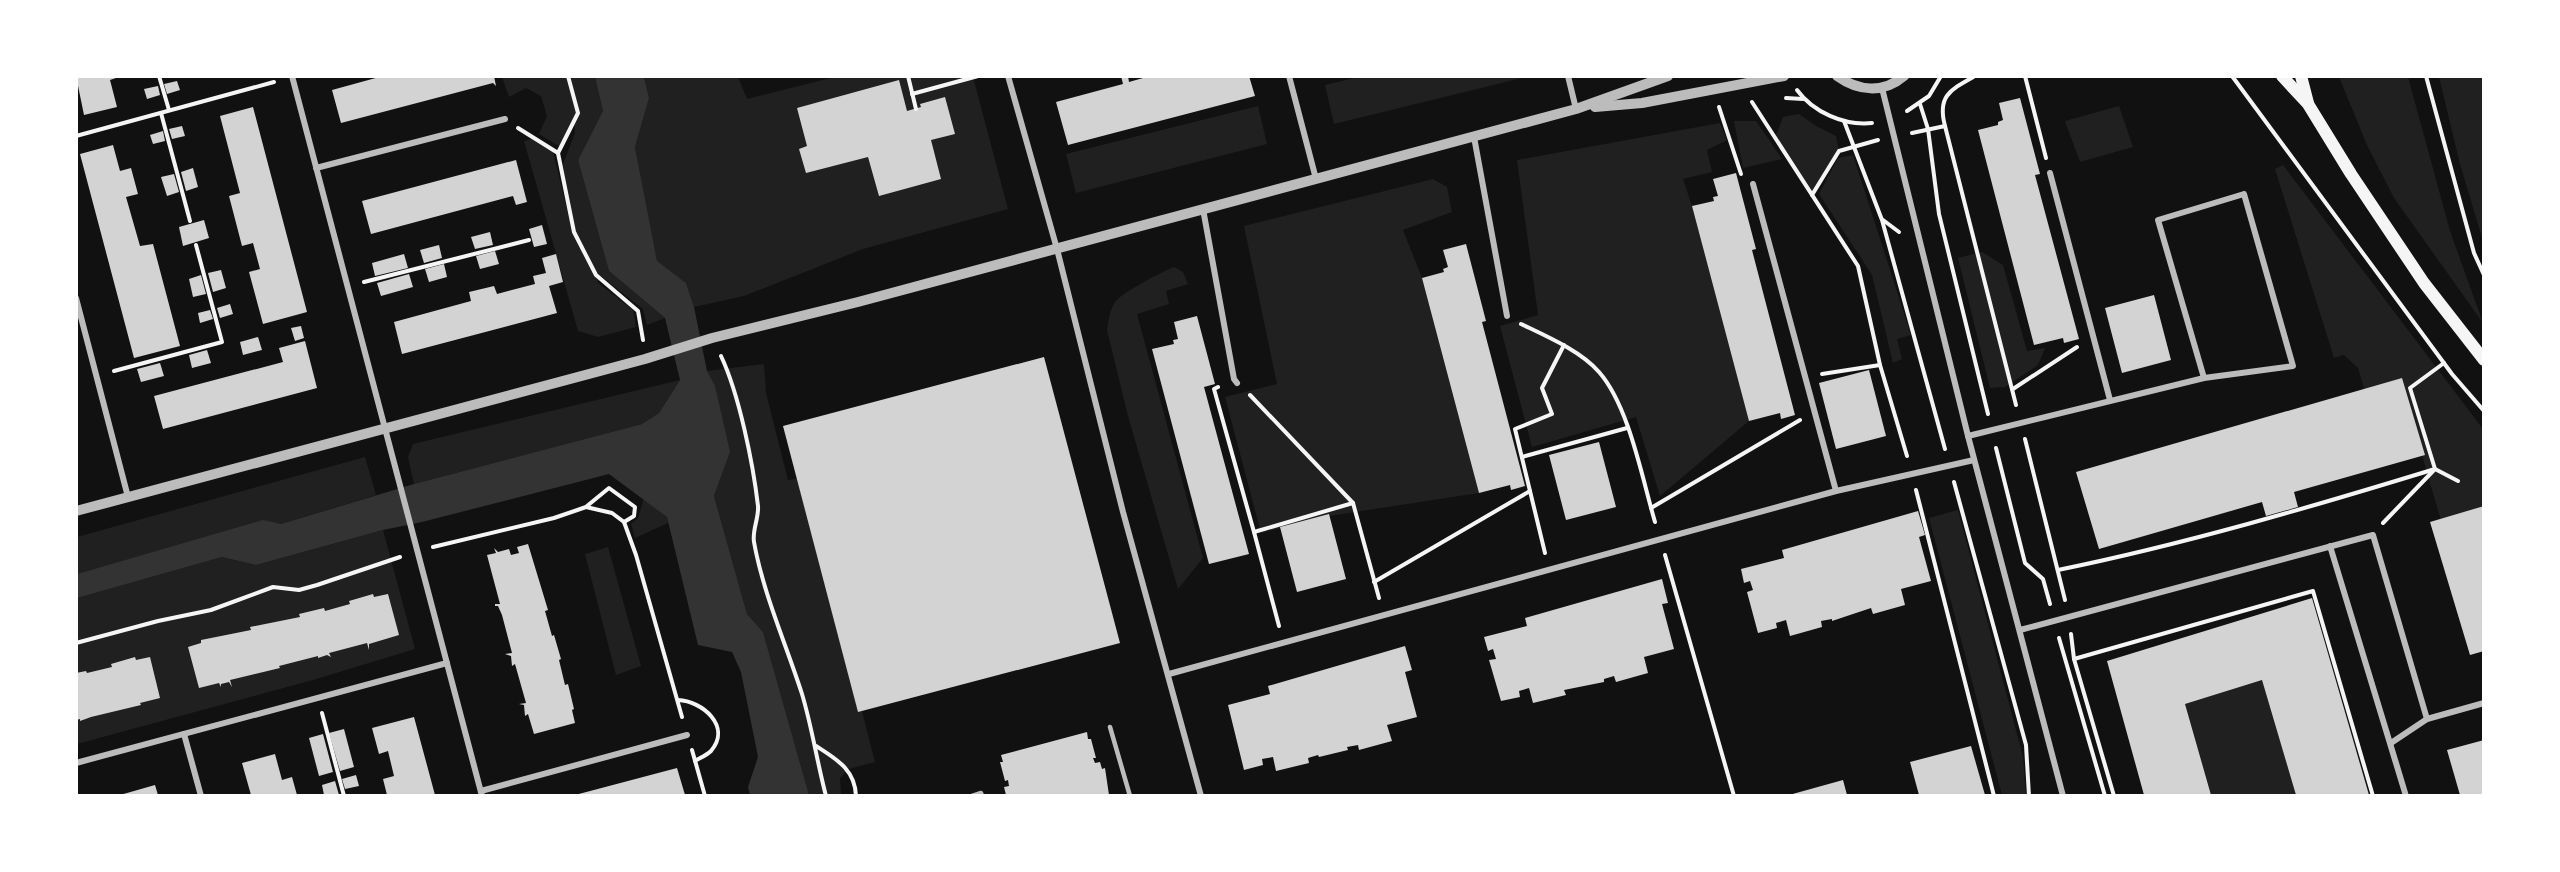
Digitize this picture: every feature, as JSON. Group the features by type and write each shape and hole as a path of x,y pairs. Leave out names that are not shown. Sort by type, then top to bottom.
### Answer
{"main road":[{"path":"2282,76 2308,104 2351,174 2424,283 2484,360"},
{"path":"2301,76 2308,104"}],"street":[{"path":"1008,76 1057,249 1123,512 1201,795"},
{"path":"1289,76 1316,179"},
{"path":"1568,76 1576,109"},
{"path":"76,511 712,338 1057,249 1474,137 1576,109 1668,76"},
{"path":"1576,109 1641,103 1784,76"},
{"path":"1837,76 1858,88 1882,88 1897,82 1904,76"},
{"path":"292,77 481,793 687,735"},
{"path":"1882,88 1919,246 2062,795"},
{"path":"316,168 505,119"},
{"path":"1474,137 1507,316"},
{"path":"2050,173 2110,400"},
{"path":"1753,185 1836,491"},
{"path":"1968,436 2204,378 2293,366 2244,194 2158,220 2204,378"},
{"path":"1203,209 1236,381"},
{"path":"76,298 129,497"},
{"path":"1168,674 1836,491 1974,460"},
{"path":"2020,630 2373,534 2427,719"},
{"path":"2330,546 2406,795"},
{"path":"76,763 447,663"},
{"path":"2391,744 2427,719 2484,703"},
{"path":"184,734 201,795"}],"lane":[{"path":"1110,727 1130,795"},
{"path":"972,795 981,793 982,795"}],"path":[{"path":"159,76 169,111"},
{"path":"568,76 578,113 558,153 574,232 596,275 638,311 641,326"},
{"path":"908,76 916,109"},
{"path":"912,94 978,76"},
{"path":"1976,76 1950,92 1940,108 2058,570 2069,617 2074,659 2114,795"},
{"path":"2025,76 2050,173"},
{"path":"2091,76 2107,76"},
{"path":"2232,76 2444,363 2484,411"},
{"path":"2426,76 2475,253 2484,274"},
{"path":"76,136 292,77"},
{"path":"1752,102 1858,266 1880,365 1912,474 1994,795"},
{"path":"1920,104 1928,129 1939,214"},
{"path":"1719,106 1741,175 1753,185"},
{"path":"161,113 190,221"},
{"path":"505,119 558,153"},
{"path":"1844,121 1882,220 1950,467 2026,745 2029,795"},
{"path":"1812,195 1839,151 1945,126"},
{"path":"347,286 529,240"},
{"path":"97,376 222,342 196,245"},
{"path":"1507,316 1564,345 1599,371 1619,402 1734,795"},
{"path":"2013,389 2093,337"},
{"path":"712,338 730,375 754,476 759,510 753,539 816,746 826,795"},
{"path":"1549,570 1515,429 1552,414 1542,388 1564,345"},
{"path":"2435,469 2410,388 2444,363"},
{"path":"1805,377 1880,365"},
{"path":"1284,642 1214,389 1236,381 1353,503 1384,615"},
{"path":"1651,508 1814,412"},
{"path":"1522,457 1627,428"},
{"path":"2373,534 2435,469"},
{"path":"2058,570 2108,560 2345,497 2435,469 2458,481"},
{"path":"76,643 158,621 211,610 273,587 299,590 417,551 554,518 586,507 609,488 636,507 634,516 624,522"},
{"path":"1374,582 1530,491"},
{"path":"1254,532 1353,503"},
{"path":"586,507 612,513 624,522 636,555 705,795"},
{"path":"2074,659 2313,591 2373,795"},
{"path":"2055,621 2105,795"},
{"path":"318,698 344,795"},
{"path":"816,746 844,764 855,785 856,795"}],"shaded area":[{"path":"502,77 595,77 603,111 578,160 609,271 665,318 647,325 643,309 602,277 597,282 633,310 636,327 598,337 578,331 524,141 531,139 553,152 568,213 563,164 575,133 574,116 569,131 559,146 539,134 547,116 541,96 526,88 509,97"},
{"path":"595,77 644,77 649,98 635,147 657,261 686,283 694,307 707,371 715,386 730,452 714,496 747,614 763,632 809,795 750,795 748,787 758,757 741,672 732,652 698,645 667,517 609,474 383,530 256,565 222,557 77,598 77,574 263,520 281,524 414,484 642,424 659,413 680,380 665,318 609,271 578,160 603,111"},
{"path":"644,77 738,77 747,99 835,77 973,77 1008,209 863,249 744,296 694,307 686,283 657,262 635,147 649,98"},
{"path":"1358,77 1526,77 1334,124 1325,85"},
{"path":"2339,77 2408,77 2450,231 2483,323 2394,198 2367,145"},
{"path":"2439,77 2483,77 2483,241 2460,164"},
{"path":"1258,106 1267,144 1076,193 1066,154"},
{"path":"2119,106 2133,147 2080,162 2065,121"},
{"path":"1799,114 1836,136 1839,151 1812,195 1775,138 1783,117"},
{"path":"1734,121 1756,121 1782,159 1743,168"},
{"path":"1720,123 1727,140 1707,150 1712,172 1683,179 1749,421 1660,496 1636,417 1532,447 1500,326 1538,315 1517,160"},
{"path":"1853,155 1911,335 1897,339 1902,359 1893,363 1872,275 1819,194 1838,158"},
{"path":"2283,165 2483,429 2483,511 2442,524 2403,390 2367,398 2358,368 2344,355 2334,358 2275,169"},
{"path":"1433,179 1447,187 1452,212 1403,230 1422,278 1479,493 1329,516 1261,533 1225,397 1277,384 1244,226"},
{"path":"1982,252 2003,265 2027,351 2045,348 2038,365 2005,387 1990,388 1958,258"},
{"path":"1174,267 1183,272 1188,284 1166,291 1169,304 1137,314 1203,558 1178,589 1128,416 1107,330 1115,302 1126,293"},
{"path":"764,364 766,393 788,480 802,478 875,762 849,769 840,778 841,795 809,795 763,632 747,614 714,496 730,452 707,371"},
{"path":"680,380 659,413 642,424 414,484 408,457 413,444"},
{"path":"365,457 376,495 281,524 263,521 77,574 77,537"},
{"path":"644,498 667,517 668,523 635,538 631,524 638,518"},
{"path":"1958,510 2023,757 2026,795 2002,795 1929,518"},
{"path":"383,530 415,649 313,680 77,744 77,598 222,557 256,565"},
{"path":"608,547 641,666 616,675 585,554"},
{"path":"2262,680 2296,795 2211,795 2185,704"}],"building":[{"path":"76,76 122,76 110,80 117,107 84,115"},
{"path":"383,76 494,76 496,86 493,83 341,123 332,90"},
{"path":"1121,76 1128,76 1129,82 1150,76 1249,76 1255,96 1068,145 1056,102 1123,84"},
{"path":"899,80 907,111 921,107 920,104 945,97 955,134 931,140 941,179 879,196 868,157 806,173 799,149 807,146 797,108"},
{"path":"177,81 180,90 167,94 164,84"},
{"path":"158,86 160,95 147,99 144,89"},
{"path":"2020,98 2040,174 2035,175 2079,339 2064,343 2063,338 2034,345 1978,130 1998,125 1998,122 2003,120 1999,103"},
{"path":"253,107 307,312 263,324 249,272 260,269 253,243 242,246 229,196 240,193 220,116"},
{"path":"182,126 185,136 172,139 169,129"},
{"path":"163,131 165,141 153,144 150,135"},
{"path":"113,145 120,171 131,168 138,194 126,197 140,246 153,244 180,346 134,358 80,154"},
{"path":"516,160 527,202 516,205 513,196 371,234 362,201"},
{"path":"193,168 198,187 186,191 181,172"},
{"path":"1736,173 1756,249 1752,250 1795,415 1781,419 1780,413 1749,421 1692,206 1714,201 1713,197 1718,196 1713,179"},
{"path":"174,174 179,192 167,196 161,177"},
{"path":"204,220 209,238 183,246 179,227"},
{"path":"542,225 547,244 534,247 529,229"},
{"path":"490,232 493,245 475,249 471,237"},
{"path":"1466,244 1486,321 1482,322 1525,486 1511,490 1510,485 1479,493 1422,278 1444,272 1443,269 1448,267 1443,250"},
{"path":"439,245 442,258 424,263 420,250"},
{"path":"495,251 499,264 480,269 476,256"},
{"path":"404,254 408,268 375,276 372,263"},
{"path":"556,254 563,282 549,286 557,313 402,354 394,322 471,301 469,292 494,286 497,294 535,284 533,276 546,273 542,258"},
{"path":"444,264 447,277 429,282 425,269"},
{"path":"221,270 226,288 213,292 208,273"},
{"path":"409,274 413,287 381,296 377,283"},
{"path":"201,275 206,294 193,297 189,279"},
{"path":"2154,295 2171,360 2122,373 2105,308"},
{"path":"230,304 233,314 220,318 217,308"},
{"path":"210,310 213,319 200,323 198,313"},
{"path":"1197,316 1215,384 1204,387 1249,554 1209,564 1152,349 1174,344 1173,340 1178,339 1174,322"},
{"path":"301,326 304,338 295,341 291,328"},
{"path":"258,337 262,350 243,355 240,342"},
{"path":"305,341 317,388 163,429 154,396 283,362 279,348"},
{"path":"207,350 211,363 192,368 189,355"},
{"path":"1044,357 1120,643 858,712 783,426"},
{"path":"160,363 164,376 141,382 137,369"},
{"path":"1869,370 1886,436 1836,449 1819,383"},
{"path":"2402,378 2425,455 2294,492 2298,507 2266,516 2262,502 2099,549 2076,472"},
{"path":"1599,442 1616,507 1566,520 1549,455"},
{"path":"2484,506 2484,651 2470,655 2430,522"},
{"path":"1918,511 1925,535 1919,537 1931,581 1901,589 1905,605 1873,614 1871,608 1832,621 1832,619 1821,621 1822,627 1790,636 1786,620 1776,623 1777,628 1758,633 1747,592 1753,590 1750,581 1744,583 1741,569 1784,558 1782,550"},
{"path":"1329,514 1346,579 1297,592 1280,527"},
{"path":"528,544 548,610 545,611 552,636 554,635 561,659 559,660 565,685 568,684 575,723 534,734 528,714 525,716 524,705 519,704 526,703 515,664 512,666 511,656 505,654 512,653 502,615 498,606 495,606 495,604 500,604 487,555 496,553 494,548 498,552 509,549 511,555 519,553 517,547"},
{"path":"1662,579 1668,603 1662,604 1674,649 1644,657 1648,673 1616,682 1614,676 1604,679 1604,682 1564,690 1566,695 1533,703 1529,688 1519,691 1520,697 1501,701 1489,660 1496,659 1493,649 1488,651 1484,637 1527,626 1525,618"},
{"path":"373,594 374,597 388,594 399,635 369,644 369,650 367,643 329,653 331,657 327,655 318,658 318,656 230,680 232,687 229,682 221,684 221,687 219,683 199,688 188,647 201,643 201,640 300,617 299,614 324,608 325,611 350,604 349,601"},
{"path":"2312,598 2369,795 2296,795 2262,680 2185,704 2211,795 2144,795 2107,661"},
{"path":"1405,646 1412,670 1405,672 1417,717 1387,725 1392,741 1359,750 1358,745 1347,747 1348,750 1319,757 1318,755 1308,758 1309,763 1276,771 1273,757 1262,759 1263,765 1244,770 1228,705 1270,694 1268,686"},
{"path":"135,657 136,660 150,657 160,698 80,721 80,719 76,720 76,673 86,671 87,673 112,667 111,664"},
{"path":"414,717 435,795 387,795 383,779 394,776 388,751 379,754 372,728"},
{"path":"344,729 354,767 340,771 329,733"},
{"path":"1087,732 1096,758 1093,758 1095,763 1100,762 1102,769 1105,768 1109,795 1006,795 1004,787 1009,786 1008,780 1005,781 1000,762 1003,762 1001,755"},
{"path":"323,734 333,772 319,776 309,738"},
{"path":"2484,740 2484,795 2460,795 2447,750"},
{"path":"1971,746 1985,795 1919,795 1910,762"},
{"path":"275,754 282,780 292,777 297,795 251,795 242,763"},
{"path":"677,768 685,795 575,795"},
{"path":"356,775 359,786 345,789 342,779"},
{"path":"1843,780 1847,795 1789,795"},
{"path":"335,781 339,795 324,795 322,785"},
{"path":"155,785 158,795 120,795"}]}
